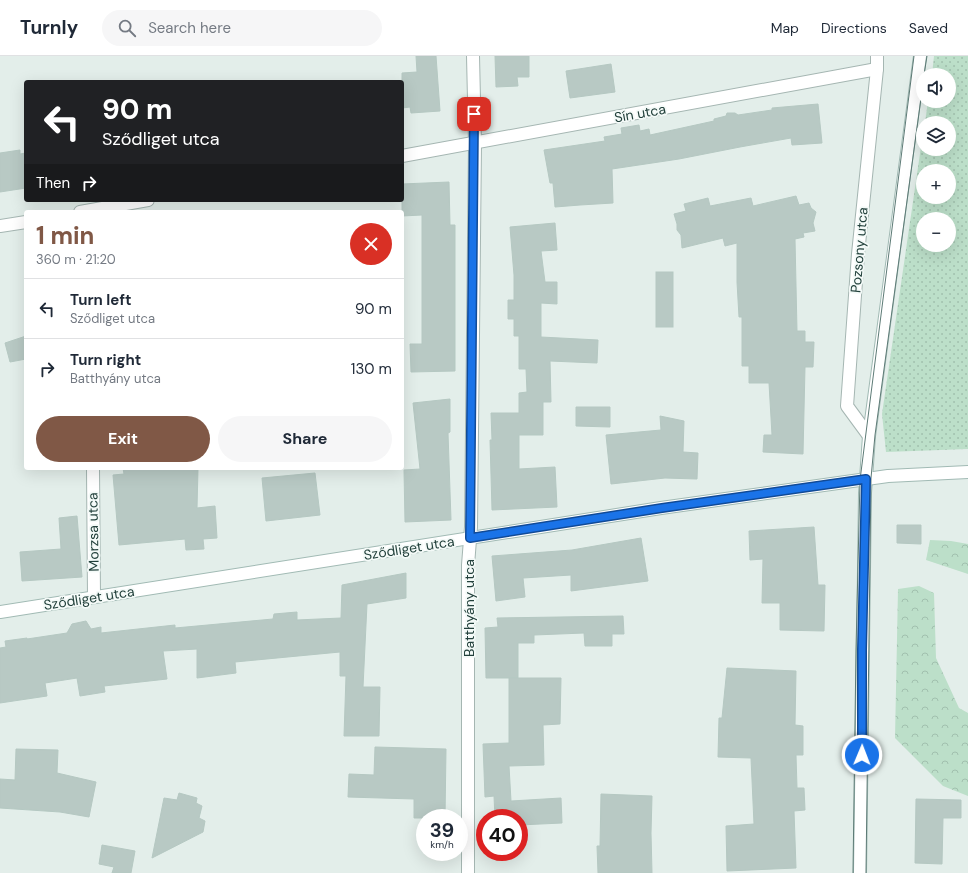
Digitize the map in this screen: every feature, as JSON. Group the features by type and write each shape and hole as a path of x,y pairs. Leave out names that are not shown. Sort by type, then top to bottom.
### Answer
{"street":[{"name":"Batthyány utca","path":"468,873 468,565 470,538 475,143 473,56"},
{"name":"Pozsony utca","path":"869,436 847,406 858,254 877,70 877,56"},
{"path":"860,873 862,642 866,479 869,436 920,56"},
{"name":"Sín utca","path":"404,156 877,70"},
{"path":"93,210 137,202"},
{"path":"0,226 24,222"},
{"name":"Morzsa utca","path":"93,470 94,597"},
{"name":"Sződliget utca","path":"0,612 662,508 888,476 968,472"}],"green space":[{"path":"934,56 968,56 968,449 886,452 882,414 916,181 916,204 956,204 956,164 918,164 920,156 956,156 956,116 926,116 927,108 956,108 956,68 933,68"},
{"path":"930,540 951,541 968,544 968,574 926,560"},
{"path":"919,586 934,593 936,658 959,708 968,713 968,796 943,786 895,738 898,589"}],"building":[{"path":"416,56 436,56 440,111 411,113 410,107 404,108 404,80 402,80 402,73 417,72"},
{"path":"495,56 529,56 529,77 517,77 518,86 496,87"},
{"path":"611,64 615,92 570,98 566,71"},
{"path":"818,104 822,143 792,145 791,138 679,159 612,169 613,203 555,207 553,183 550,183 544,150 605,141 604,137 622,134 621,128 639,125 640,131 649,129 650,135 714,121 714,119 726,116 727,113 735,113 738,115 772,110 772,108"},
{"path":"20,150 20,154 24,153 24,188 0,192 0,153"},
{"path":"449,182 450,225 455,225 455,371 411,372 410,344 422,344 422,215 404,216 402,202 404,202 404,184"},
{"path":"796,196 799,205 809,203 811,208 816,212 813,223 815,231 803,233 804,237 795,239 797,331 805,331 805,342 814,342 813,367 805,367 803,454 763,452 764,435 772,435 769,383 749,383 749,366 742,366 742,317 739,317 737,243 725,246 723,238 682,248 681,235 677,230 674,214 686,211 684,204 708,198 710,206 751,198 753,206"},
{"path":"555,223 557,250 541,251 545,282 557,282 557,304 541,303 541,337 598,340 597,363 550,361 551,402 543,402 543,435 519,435 519,469 555,467 557,507 492,510 490,440 492,440 491,413 519,413 519,393 527,392 526,369 519,369 519,336 514,336 514,319 508,319 508,300 514,300 514,275 510,227"},
{"path":"656,272 673,272 673,327 656,327"},
{"path":"24,337 24,359 10,362 5,343"},
{"path":"450,399 450,432 448,433 451,520 405,522 404,470 420,469 413,403"},
{"path":"576,407 610,407 610,427 576,426"},
{"path":"660,416 684,421 683,452 698,453 697,479 665,478 611,484 606,435 661,430"},
{"path":"123,470 198,470 197,508 215,506 217,538 203,539 204,549 186,550 185,539 119,545 113,475 124,474"},
{"path":"315,473 320,515 266,521 262,478"},
{"path":"77,516 82,577 22,581 20,552 61,549 59,518"},
{"path":"897,525 921,525 921,544 897,543"},
{"path":"814,527 818,585 825,585 824,631 780,630 780,603 762,603 763,559 750,560 749,531"},
{"path":"641,538 648,581 571,591 571,575 523,578 525,597 496,601 492,556 572,550"},
{"path":"406,573 406,598 367,604 363,687 380,687 379,736 344,736 346,676 340,676 340,652 235,662 236,673 197,678 197,649 163,651 167,679 104,686 105,692 80,696 77,678 45,683 47,696 0,703 0,648 6,647 5,641 67,633 72,624 86,621 91,629 101,627 101,633 175,625 175,628 273,619 274,614 297,612 297,620 341,618 342,585"},
{"path":"623,616 624,634 612,634 612,646 585,646 584,633 534,635 534,643 518,643 518,678 486,678 485,628 498,627 497,618"},
{"path":"727,668 796,671 795,725 803,726 803,755 796,755 797,788 804,788 805,810 794,811 796,868 727,871 726,826 754,824 751,758 718,757 719,718 722,718"},
{"path":"509,678 561,678 560,724 543,725 544,765 509,766 511,801 561,798 562,823 528,825 528,809 495,809 494,796 485,797 483,744 509,743"},
{"path":"375,747 446,749 445,809 416,809 416,818 414,818 414,799 348,797 349,774 374,775"},
{"path":"16,749 58,750 57,773 96,782 89,817 60,812 0,808 0,779 15,780"},
{"path":"179,793 197,798 196,803 202,806 199,818 205,821 203,832 152,858 164,798 177,800"},
{"path":"601,794 652,796 652,873 598,873 597,846 600,846"},
{"path":"916,799 961,800 961,818 943,818 942,864 915,863"},
{"path":"102,845 135,851 131,873 112,873 114,867 99,864"}],"tram line":[{"path":"853,873 860,480 914,56"},
{"path":"925,68 927,56"},
{"path":"866,873 871,478 875,435 920,108"}],"route":[{"path":"474,114 475,143 470,538 662,508 866,479 862,650 862,755"}]}
